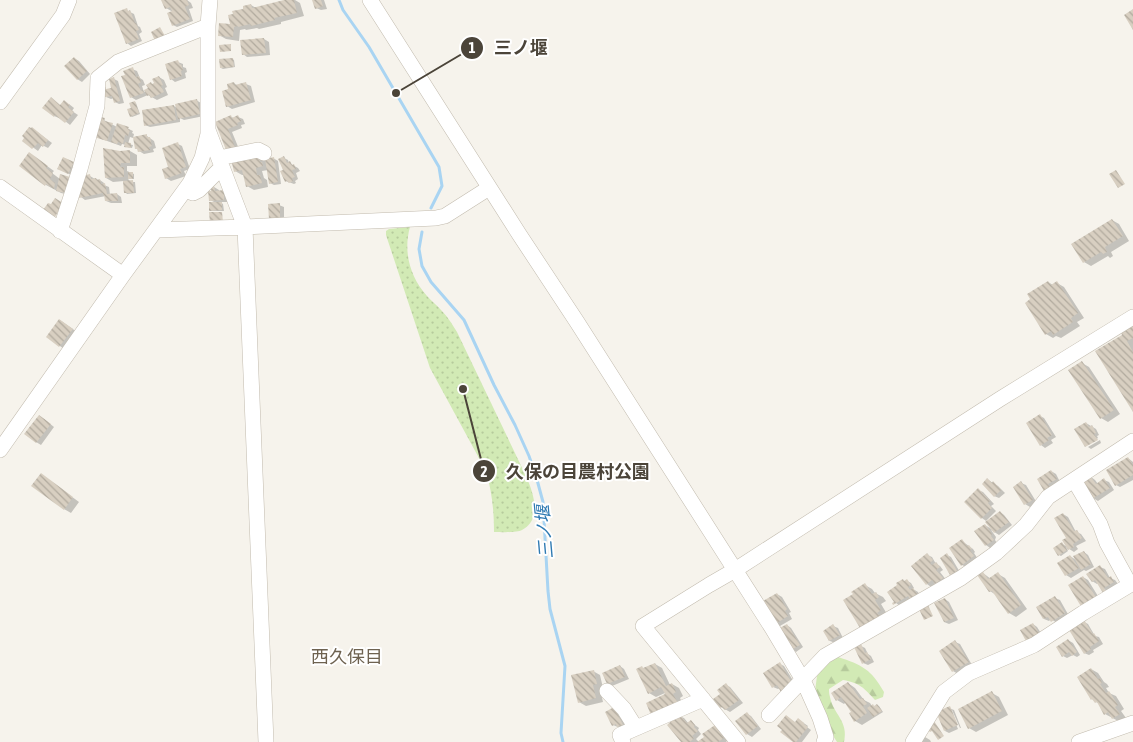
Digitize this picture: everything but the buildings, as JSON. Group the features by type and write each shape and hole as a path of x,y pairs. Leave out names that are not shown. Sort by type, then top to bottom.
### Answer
{"street":[{"path":"0,102 63,15 69,0"},
{"path":"0,450 190,183 197,169 208,134 208,26 210,0"},
{"path":"370,0 772,628 802,680 820,718 827,740"},
{"path":"60,231 80,169 97,106 98,78 118,62 208,26"},
{"path":"208,130 218,167 245,227 266,742"},
{"path":"197,169 218,167 258,150 264,153"},
{"path":"185,190 193,193 199,190 218,167"},
{"path":"0,187 123,275"},
{"path":"157,230 436,218 445,216 489,188"},
{"path":"738,742 643,626 735,570 1000,399 1133,317"},
{"path":"769,715 825,656 961,578 996,553 1026,525 1048,497 1133,441"},
{"path":"913,742 944,692 968,673 1034,645 1131,584 1107,543 1100,524 1074,480"},
{"path":"607,691 624,709 636,728"},
{"path":"618,740 636,728 703,699"},
{"path":"1079,742 1133,723"}],"green space":[{"path":"410,227 407,246 409,264 416,281 421,289 446,315 457,332 529,482 534,512 528,525 520,531 494,532 490,486 486,471 430,368 386,235 386,231 389,229"},
{"path":"838,657 865,669 875,678 884,692 883,697 875,700 861,687 843,680 829,689 832,703 843,723 844,742 837,742 826,725 815,691 817,676 826,664"}],"waterway":[{"name":"三ノ堰","path":"339,0 343,10 369,47 439,167 442,186 431,208"},
{"name":"三ノ堰","path":"422,232 419,249 422,266 431,282 464,320 515,425 536,476 543,502 550,609 565,666 561,733 563,742"}],"place":[{"name":"三ノ堰","path":"396,93"},
{"name":"久保の目農村公園","path":"463,389"}],"district":[{"name":"西久保目","path":"347,656"}]}
